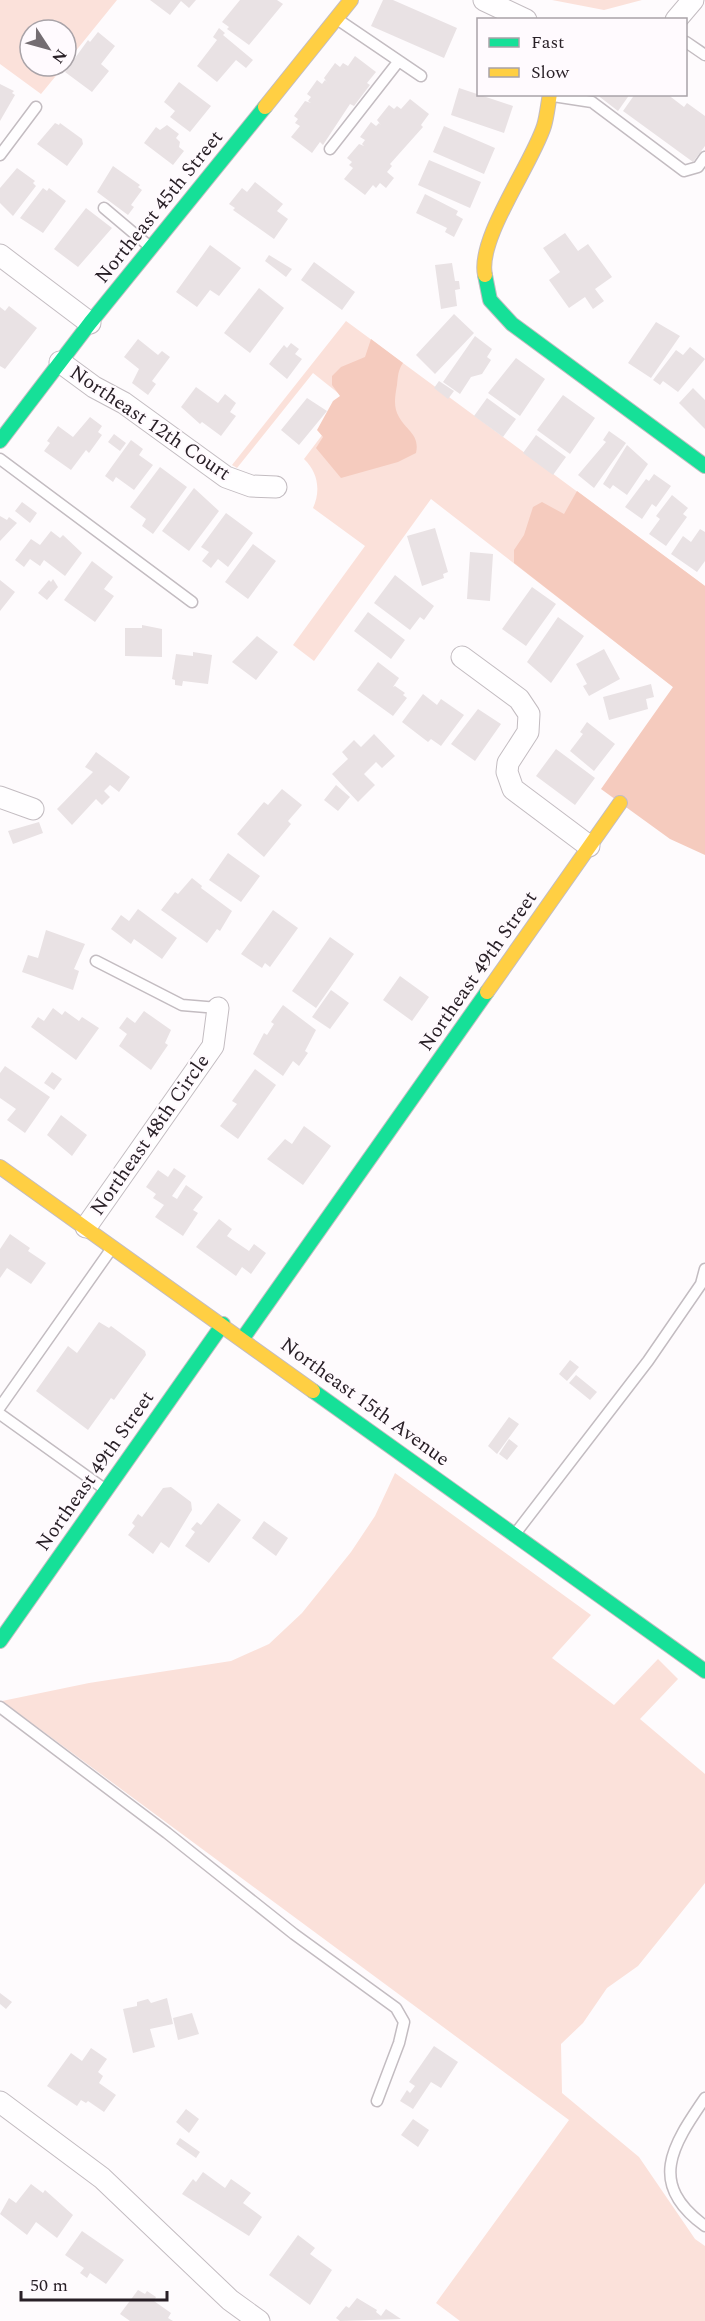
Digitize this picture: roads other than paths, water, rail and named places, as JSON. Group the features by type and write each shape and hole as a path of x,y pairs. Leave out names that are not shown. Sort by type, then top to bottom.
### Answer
{"street":[{"name":"Northeast 45th Street","path":"0,441 90,323 351,0"},
{"path":"484,0 522,18"},
{"path":"677,18 693,0"},
{"path":"549,96 544,126 490,241 483,267 490,300 512,324 705,466"},
{"path":"0,255 90,323"},
{"name":"Northeast 12th Court","path":"60,362 94,387 118,399 226,477 251,486 276,488"},
{"path":"462,657 519,699 529,714 528,732 508,763 507,772 513,789 590,846"},
{"path":"0,797 33,809"},
{"name":"Northeast 49th Street","path":"243,1338 620,803"},
{"name":"Northeast 48th Circle","path":"86,1227 213,1046 218,1008"},
{"name":"Northeast 15th Avenue","path":"0,1167 243,1338 705,1671"},
{"name":"Northeast 49th Street","path":"0,1641 223,1324"},
{"path":"0,2102 102,2178 230,2300 259,2321"}],"lane":[{"path":"336,19 421,76"},
{"path":"687,43 705,55"},
{"path":"330,149 398,62"},
{"path":"555,96 592,102 684,171 698,167 705,157"},
{"path":"0,154 36,107"},
{"path":"104,208 151,248"},
{"path":"0,459 192,602"},
{"path":"96,961 182,1005 218,1008"},
{"path":"0,1407 113,1246"},
{"path":"515,1534 648,1361 701,1284 705,1269"},
{"path":"0,1414 106,1490"},
{"path":"0,1707 167,1833 294,1934 396,2008 404,2022 399,2043 376,2101"},
{"path":"705,2098 671,2152 669,2170 672,2187 680,2204 705,2226"}]}
